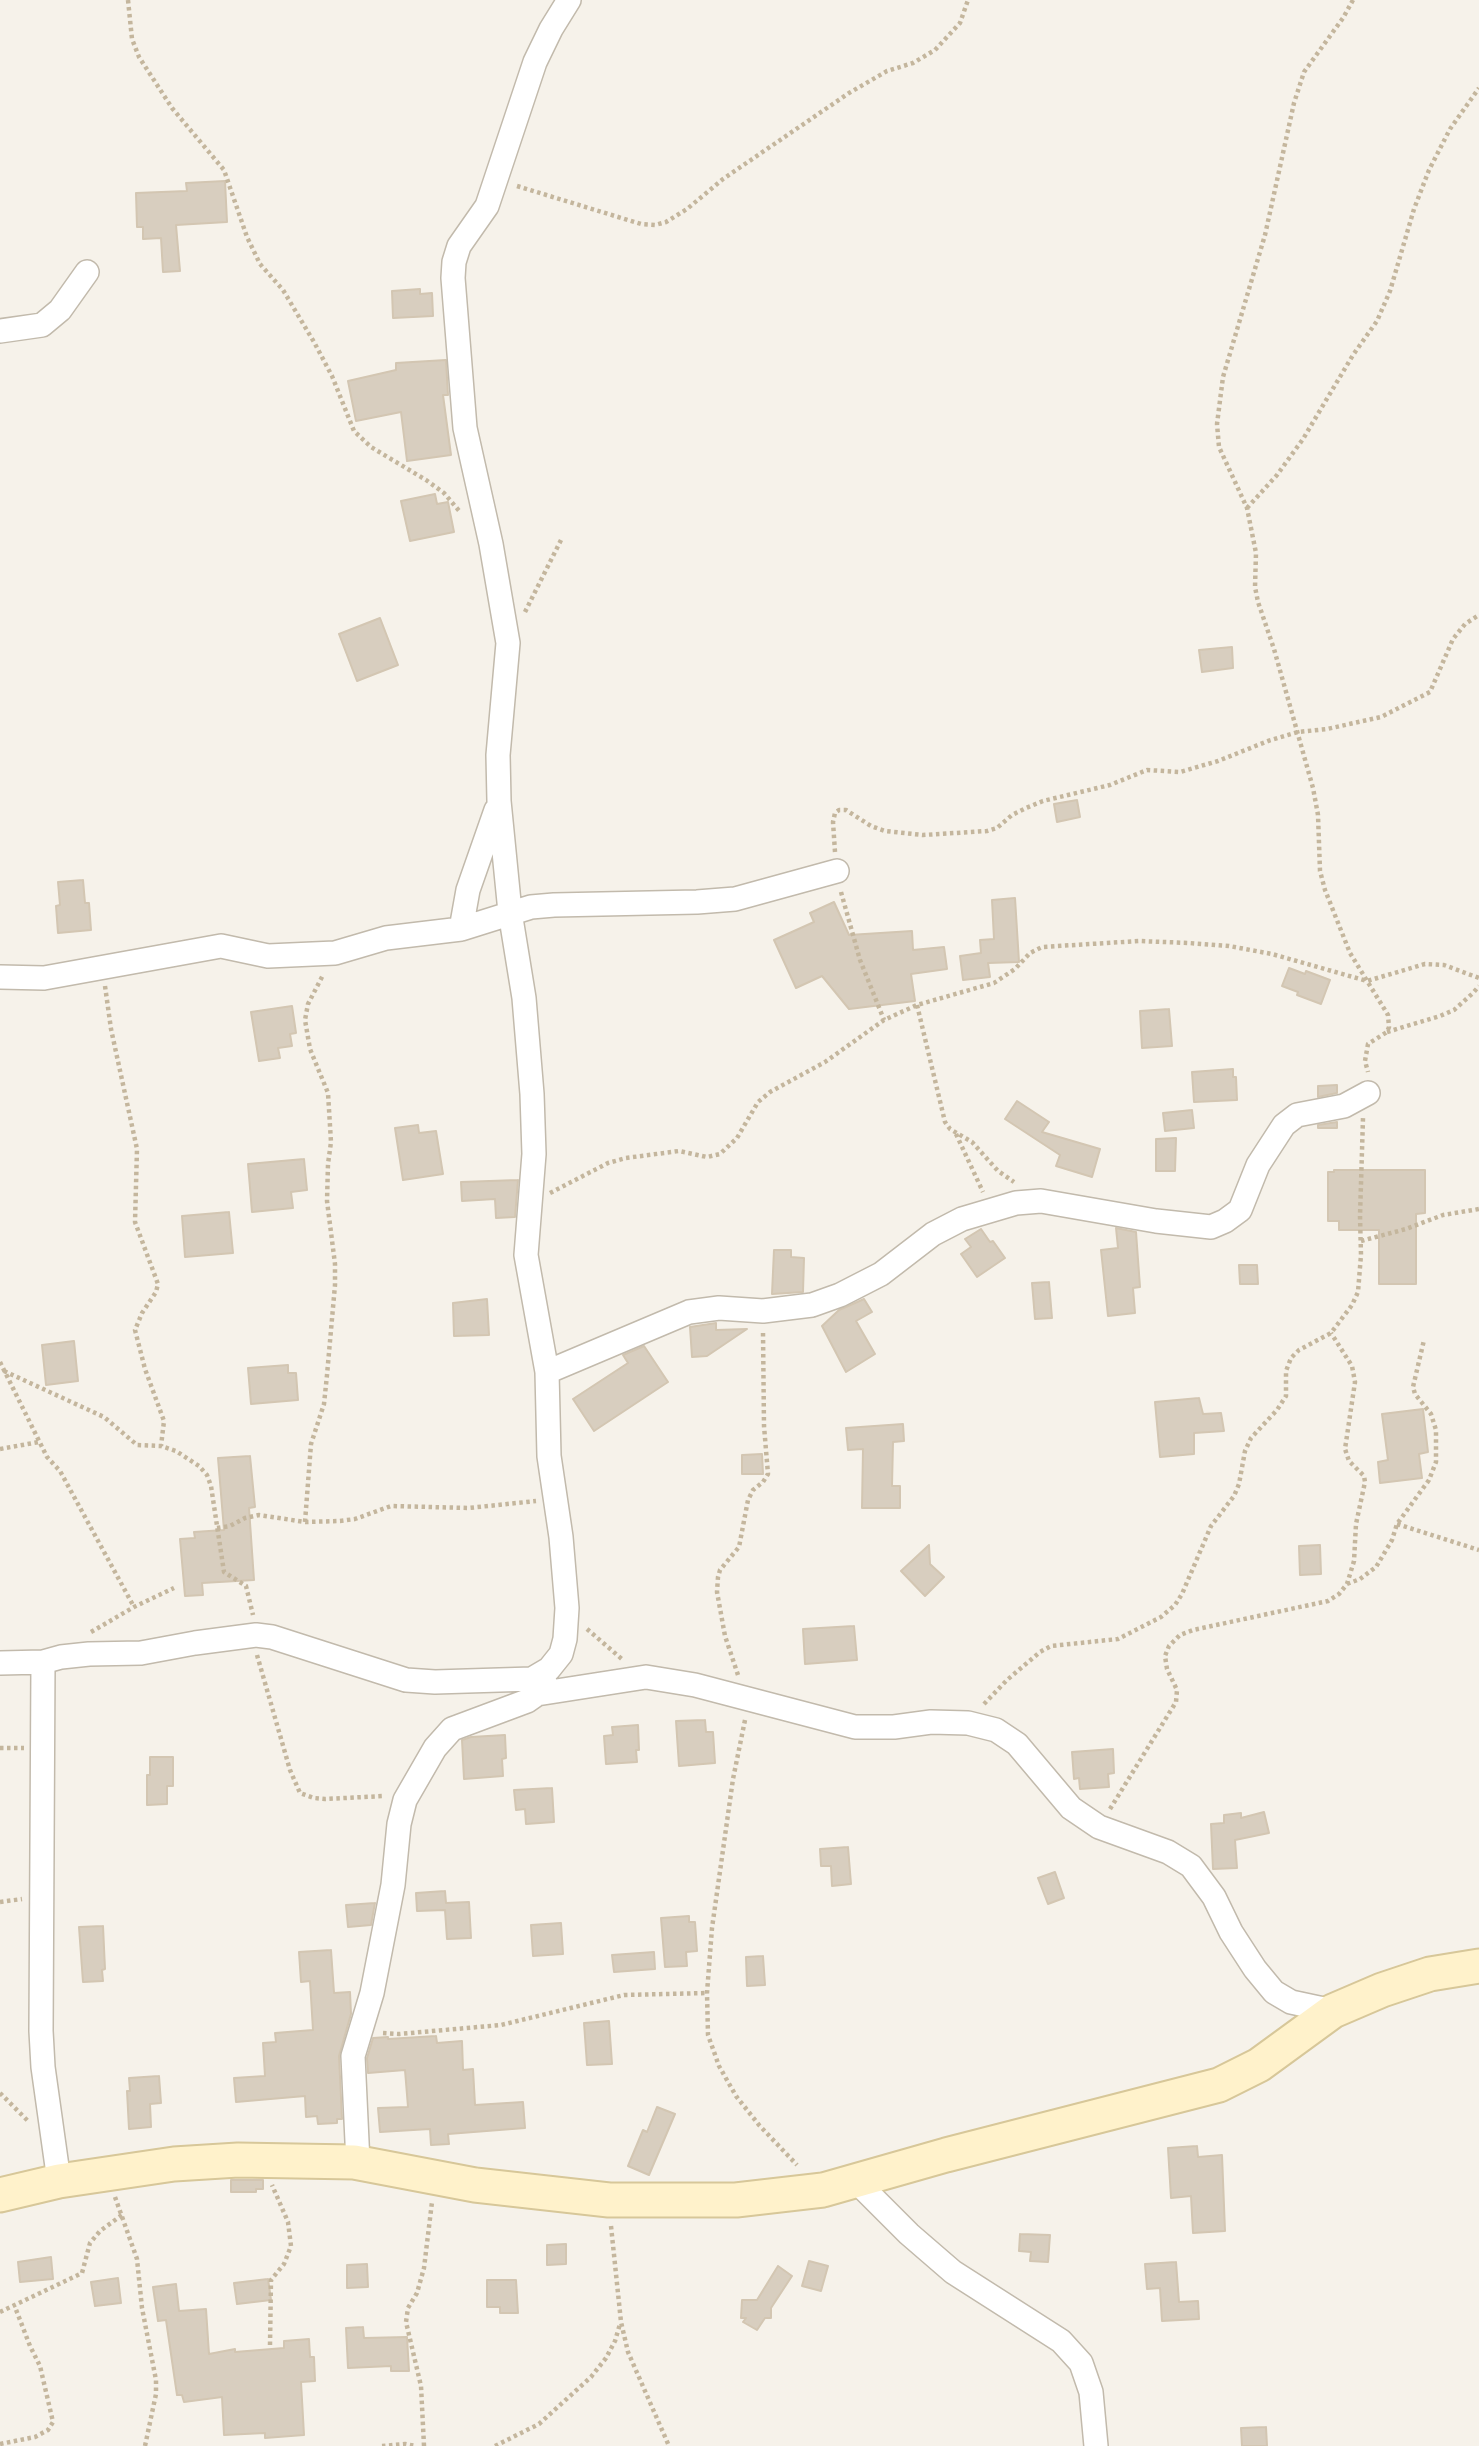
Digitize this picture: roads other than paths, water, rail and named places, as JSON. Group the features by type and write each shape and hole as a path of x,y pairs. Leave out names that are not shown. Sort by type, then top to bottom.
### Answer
{"street":[{"path":"537,1694 544,1685 549,1669 561,1654 567,1608 557,1498 550,1456 547,1372 526,1255 534,1154 532,1094 524,998 510,912 499,801 498,755 508,643 491,544 465,428 453,278 459,246 487,206 497,180 535,62 569,0"},
{"path":"0,331 42,325 60,310 87,272"},
{"path":"461,929 468,890 499,801"},
{"path":"0,977 44,978 221,946 268,956 335,953 386,938 461,929 510,912 554,905 735,899 837,872"},
{"path":"547,1372 689,1312 719,1308 763,1311 812,1305 841,1295 881,1273 933,1234 962,1219 1017,1203 1041,1201 1186,1226 1211,1227 1240,1210 1258,1165 1284,1125 1297,1115 1344,1106 1368,1093"},
{"path":"0,1663 89,1654 141,1653 256,1635 272,1637 406,1680 423,1682 532,1678 549,1669"},
{"path":"52,1659 41,2031 44,2079 58,2181"},
{"path":"358,2163 352,2067 372,1993 393,1885 399,1824 408,1794 435,1748 452,1729 517,1705 537,1694 646,1677 695,1685 855,1727 894,1727 931,1722 968,1723 996,1730 1017,1744 1071,1808 1099,1827 1168,1852 1191,1866 1209,1889 1249,1960 1274,1992 1291,2002 1332,2011"},
{"path":"0,2195 58,2181 204,2161 268,2160 358,2163 475,2185 610,2200 736,2200 823,2190 946,2155 1219,2085 1259,2065 1332,2011 1430,1974 1479,1966"},
{"path":"856,2181 909,2234 953,2272 1061,2341 1081,2363 1091,2392 1096,2446"}]}
